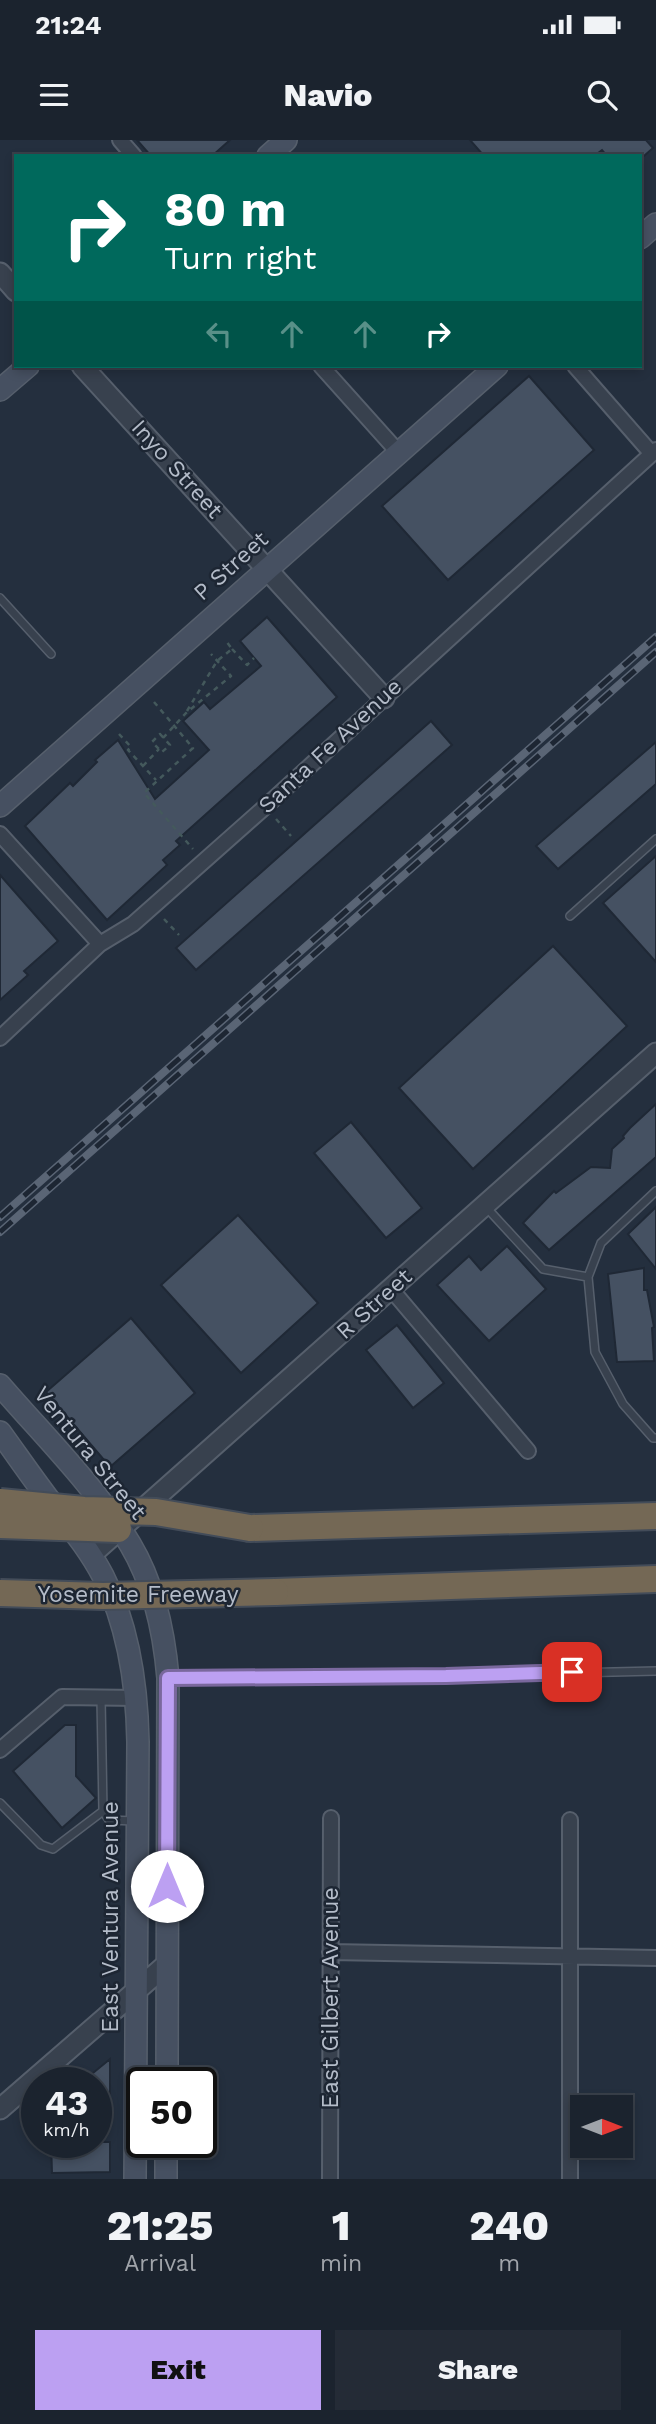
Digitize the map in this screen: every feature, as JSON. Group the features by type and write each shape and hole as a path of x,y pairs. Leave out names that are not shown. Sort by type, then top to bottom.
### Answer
{"highway":[{"path":"0,1502 84,1510 156,1512 262,1528"},
{"path":"0,1525 96,1529 262,1528 656,1516"},
{"name":"Yosemite Freeway","path":"0,1593 115,1596 656,1579"}],"main road":[{"path":"270,154 286,140"},
{"path":"642,236 656,225"},
{"path":"0,390 26,368"},
{"name":"P Street","path":"0,806 495,368"},
{"name":"Ventura Street","path":"0,1385 80,1477 120,1530 139,1562 163,1633 168,1678"},
{"path":"0,1432 91,1555 104,1578 121,1618 137,1698"},
{"path":"167,2067 168,1678"},
{"name":"East Ventura Avenue","path":"135,2179 137,1698"},
{"path":"166,2158 166,2179"}],"street":[{"path":"120,140 132,154"},
{"path":"0,273 14,289"},
{"name":"Inyo Street","path":"84,368 384,698"},
{"path":"323,368 398,453"},
{"path":"577,368 654,452"},
{"name":"Santa Fe Avenue","path":"0,1038 100,944 133,924 654,452"},
{"path":"0,834 100,944"},
{"name":"R Street","path":"91,1555 656,1053"},
{"path":"391,1289 528,1451"},
{"path":"0,1750 62,1697 137,1698"},
{"name":"East Gilbert Avenue","path":"330,2179 331,1818"},
{"path":"570,1820 570,2179"},
{"path":"330,1952 656,1958"},
{"path":"0,2109 167,1964"}],"lane":[{"path":"0,598 51,654"},
{"path":"570,916 656,839"},
{"path":"656,1191 601,1242 588,1277 595,1352 623,1404 653,1438 656,1438"},
{"path":"484,1206 543,1269 588,1277"},
{"path":"168,1678 656,1671"},
{"path":"101,1698 103,1811 109,1820 137,1821"},
{"path":"0,1803 41,1845 54,1849 103,1811"}],"path":[{"path":"226,641 247,665 254,658"},
{"path":"186,713 217,661 232,649"},
{"path":"163,738 186,713 231,676 211,654"},
{"path":"154,702 193,748 145,793 194,849"},
{"path":"119,734 131,747 128,750 157,781"},
{"path":"160,734 170,745 162,752 159,749 152,742 160,734"},
{"path":"143,766 159,749"},
{"path":"274,817 291,836"},
{"path":"162,916 179,935"}],"building":[{"path":"137,140 230,140 214,154 149,154"},
{"path":"470,140 646,140 653,148 644,156 605,154 602,150 597,154 482,154"},
{"path":"529,376 594,450 448,580 382,506"},
{"path":"267,617 337,697 176,841 180,845 163,860 167,865 107,920 25,826 70,783 73,786 97,762 95,760 118,740 155,799 209,750 183,721 204,702 210,709 261,666 240,641"},
{"path":"431,721 452,745 196,970 176,948"},
{"path":"656,742 656,784 558,869 536,846"},
{"path":"656,856 656,962 603,903"},
{"path":"0,875 58,941 24,971 28,975 0,1000"},
{"path":"553,946 627,1026 473,1169 399,1088"},
{"path":"656,1104 656,1157 549,1250 523,1223 554,1191 556,1193 591,1167 610,1168 612,1149"},
{"path":"351,1122 422,1208 386,1238 314,1153"},
{"path":"656,1207 656,1269 628,1234"},
{"path":"238,1215 318,1303 241,1373 161,1285"},
{"path":"507,1246 546,1289 489,1341 437,1285 469,1256 481,1270"},
{"path":"644,1268 644,1290 647,1290 654,1327 654,1361 617,1362 608,1274"},
{"path":"131,1318 195,1393 110,1467 46,1392"},
{"path":"397,1325 444,1383 413,1408 366,1350"},
{"path":"65,1725 76,1725 76,1776 96,1798 62,1828 13,1771"},
{"path":"110,2059 110,2067 100,2067"},
{"path":"52,2158 110,2158 110,2172 52,2173"}],"railway":[{"path":"0,1217 656,637"},
{"path":"0,1232 656,652"}],"route":[{"path":"167,1886 168,1678 446,1676 572,1672"}]}
